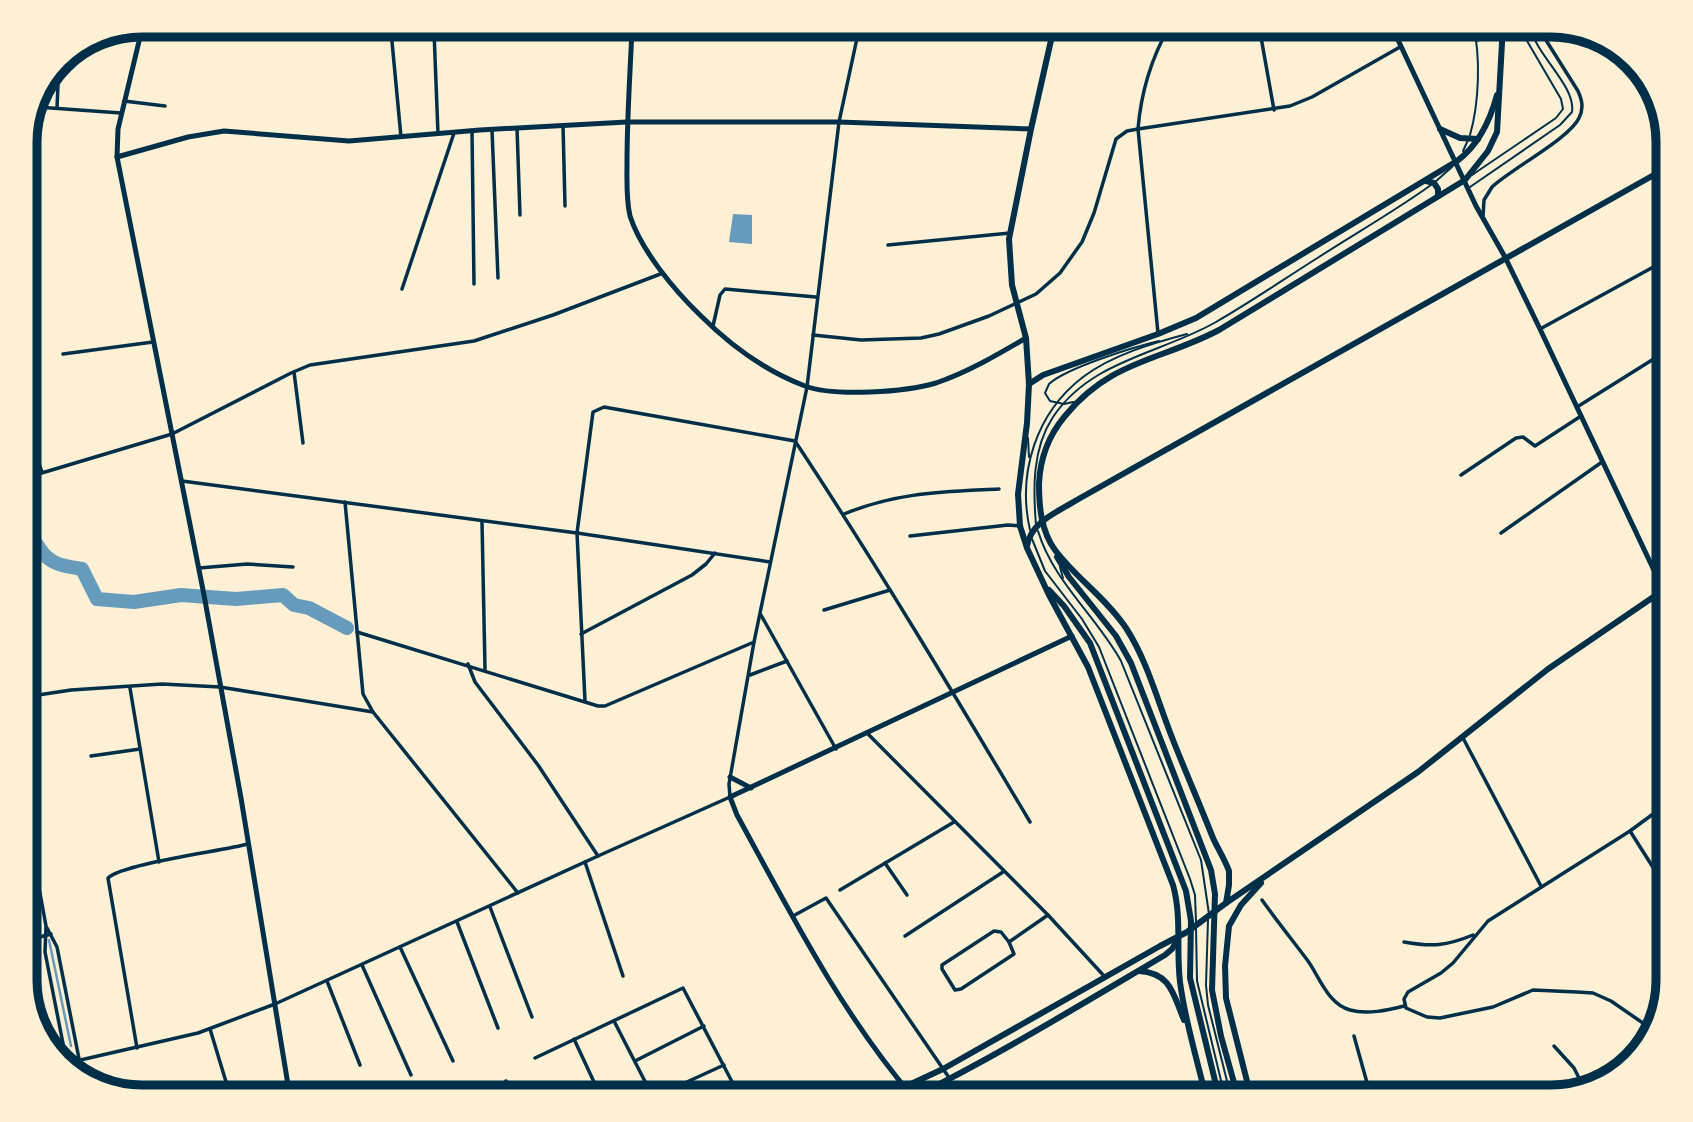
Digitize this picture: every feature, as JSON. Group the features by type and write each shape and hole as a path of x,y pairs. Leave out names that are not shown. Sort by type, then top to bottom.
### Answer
{"main road":[{"path":"1052,37 1010,233 1011,275 1026,338 1029,384 1018,494 1020,526 1045,586 1088,667 1173,885 1178,907 1180,978 1188,1031 1203,1085"},
{"path":"1235,1085 1212,990 1215,894 1206,857 1127,655 1106,622 1069,577 1039,524 1042,463 1049,439 1065,416 1094,385 1119,370 1220,330 1465,180 1488,151 1495,137 1499,118 1502,37"},
{"path":"1029,384 1043,375 1158,334 1211,310 1457,161 1468,152 1488,123 1499,86"},
{"path":"1440,129 1460,138 1478,139"},
{"path":"1027,548 1030,534 1039,524 1656,174"},
{"path":"1424,181 1434,183 1438,196"},
{"path":"1054,549 1116,614 1140,653 1173,741 1229,872 1225,904"},
{"path":"1045,586 1064,606 1090,643 1186,891 1191,921 1189,971 1216,1085"},
{"path":"911,1085 1179,938 1397,786 1463,738 1549,669 1656,596"},
{"path":"1248,1085 1226,998 1227,941 1229,926 1236,913 1266,876"},
{"path":"938,1085 999,1053 1137,971 1172,949 1179,938"},
{"path":"1137,971 1158,974 1167,982 1188,1031"}],"street":[{"path":"140,37 121,113 116,142 117,158 206,605 288,1085"},
{"path":"391,37 401,137"},
{"path":"434,37 438,134"},
{"path":"632,37 627,122 627,190 630,214 638,233 663,273 688,304 713,328 756,361 807,387 873,392 928,385 980,365 1026,338"},
{"path":"857,37 839,122 807,387 754,642 730,777 730,797 737,815 839,995 903,1085"},
{"path":"1158,334 1138,129 1139,111 1149,68 1164,37"},
{"path":"1261,37 1274,110"},
{"path":"1396,37 1656,569"},
{"path":"1483,219 1484,200 1492,187 1573,127 1582,110 1578,91 1545,37"},
{"path":"813,335 861,340 921,338 961,327 1018,304 1047,287 1074,255 1094,214 1116,139 1127,131 1274,110 1312,97 1401,47"},
{"path":"57,108 58,78"},
{"path":"124,101 165,106"},
{"path":"43,107 121,113"},
{"path":"117,158 188,137 224,131 338,141 627,122 839,122 1031,129"},
{"path":"563,125 565,206"},
{"path":"517,128 520,215"},
{"path":"492,130 498,278"},
{"path":"472,131 474,284"},
{"path":"402,289 454,133"},
{"path":"888,245 1010,233"},
{"path":"1540,329 1656,266"},
{"path":"37,474 172,434 294,372 327,362 474,341 663,273"},
{"path":"713,328 720,295 725,289 816,297"},
{"path":"63,354 153,342"},
{"path":"1577,407 1656,358"},
{"path":"294,372 303,443"},
{"path":"585,701 577,533 592,415 597,409 604,407 795,441 844,514 1030,822"},
{"path":"1461,475 1516,438 1523,437 1532,446 1536,446 1581,416"},
{"path":"37,459 42,473"},
{"path":"1501,533 1602,461"},
{"path":"182,481 577,533 770,562"},
{"path":"844,514 894,497 999,489"},
{"path":"345,502 363,694 373,712 518,893"},
{"path":"482,522 485,669"},
{"path":"910,536 1020,526"},
{"path":"581,634 692,575 715,553"},
{"path":"199,568 247,564 293,567"},
{"path":"824,610 890,590"},
{"path":"760,613 836,749"},
{"path":"357,632 485,669 598,706 612,704 754,642"},
{"path":"75,1062 210,1029 275,1004 836,749 1072,636"},
{"path":"748,675 787,661"},
{"path":"468,664 475,682 538,765 598,856"},
{"path":"37,695 71,690 162,684 220,687 373,712"},
{"path":"130,688 159,862"},
{"path":"868,734 1048,915 1105,977"},
{"path":"1463,738 1541,886"},
{"path":"91,756 140,749"},
{"path":"730,777 751,788"},
{"path":"1404,1006 1406,994 1447,969 1476,934 1501,911 1630,831 1656,812"},
{"path":"840,890 954,822"},
{"path":"1630,831 1656,872"},
{"path":"136,1048 108,883 110,876 159,862 248,844"},
{"path":"585,862 623,976"},
{"path":"885,863 906,895"},
{"path":"905,936 1003,872"},
{"path":"37,877 46,926 45,952 63,1049"},
{"path":"793,916 826,898 950,1079"},
{"path":"1262,900 1309,962 1329,995 1351,1011 1387,1011 1404,1006 1427,1017 1440,1018 1493,1007 1533,990 1577,992 1593,993 1611,1001 1646,1025"},
{"path":"490,907 531,1017"},
{"path":"1009,942 1048,915"},
{"path":"457,922 498,1028"},
{"path":"46,926 57,947 80,1066"},
{"path":"994,931 1001,932 1009,942 1014,954 1010,959 959,990 954,988 942,969 944,962 994,931"},
{"path":"37,938 51,934"},
{"path":"1404,942 1433,946 1456,942 1476,934"},
{"path":"400,947 453,1061"},
{"path":"362,965 411,1075"},
{"path":"327,981 360,1065"},
{"path":"535,1058 681,988 684,989 734,1085"},
{"path":"614,1021 648,1085"},
{"path":"635,1061 704,1026"},
{"path":"210,1029 227,1085"},
{"path":"1354,1036 1368,1085"},
{"path":"574,1039 595,1085"},
{"path":"1554,1046 1574,1068 1581,1081"},
{"path":"680,1085 724,1065"},
{"path":"506,1081 507,1085"}],"lane":[{"path":"1228,1085 1208,1005 1206,985 1209,909 1201,860 1121,661 1108,638 1050,560 1039,524 1033,487 1035,468 1049,425 1064,404 1090,380 1106,370 1213,324 1419,193 1451,169 1466,146 1474,120 1476,37"},
{"path":"1477,42 1479,37"},
{"path":"1465,180 1556,118 1563,109 1525,37"},
{"path":"1469,188 1560,125 1572,112 1572,99 1535,37"},
{"path":"1080,399 1064,404 1056,403 1048,399 1045,393 1054,379 1126,350 1195,332"},
{"path":"1029,461 1038,433 1056,403 1084,376 1099,367 1170,339"},
{"path":"1027,423 1029,461 1026,507 1030,534 1045,571 1082,620 1099,648 1190,879 1196,904 1197,981 1222,1085"},
{"path":"1054,549 1065,582"}],"water":[{"path":"733,214 752,215 752,244 729,242"}],"waterway":[{"path":"37,544 48,558 58,564 82,569 97,599 134,602 181,595 236,599 283,595 294,605 309,608 347,628"},
{"path":"49,940 71,1046"}]}
